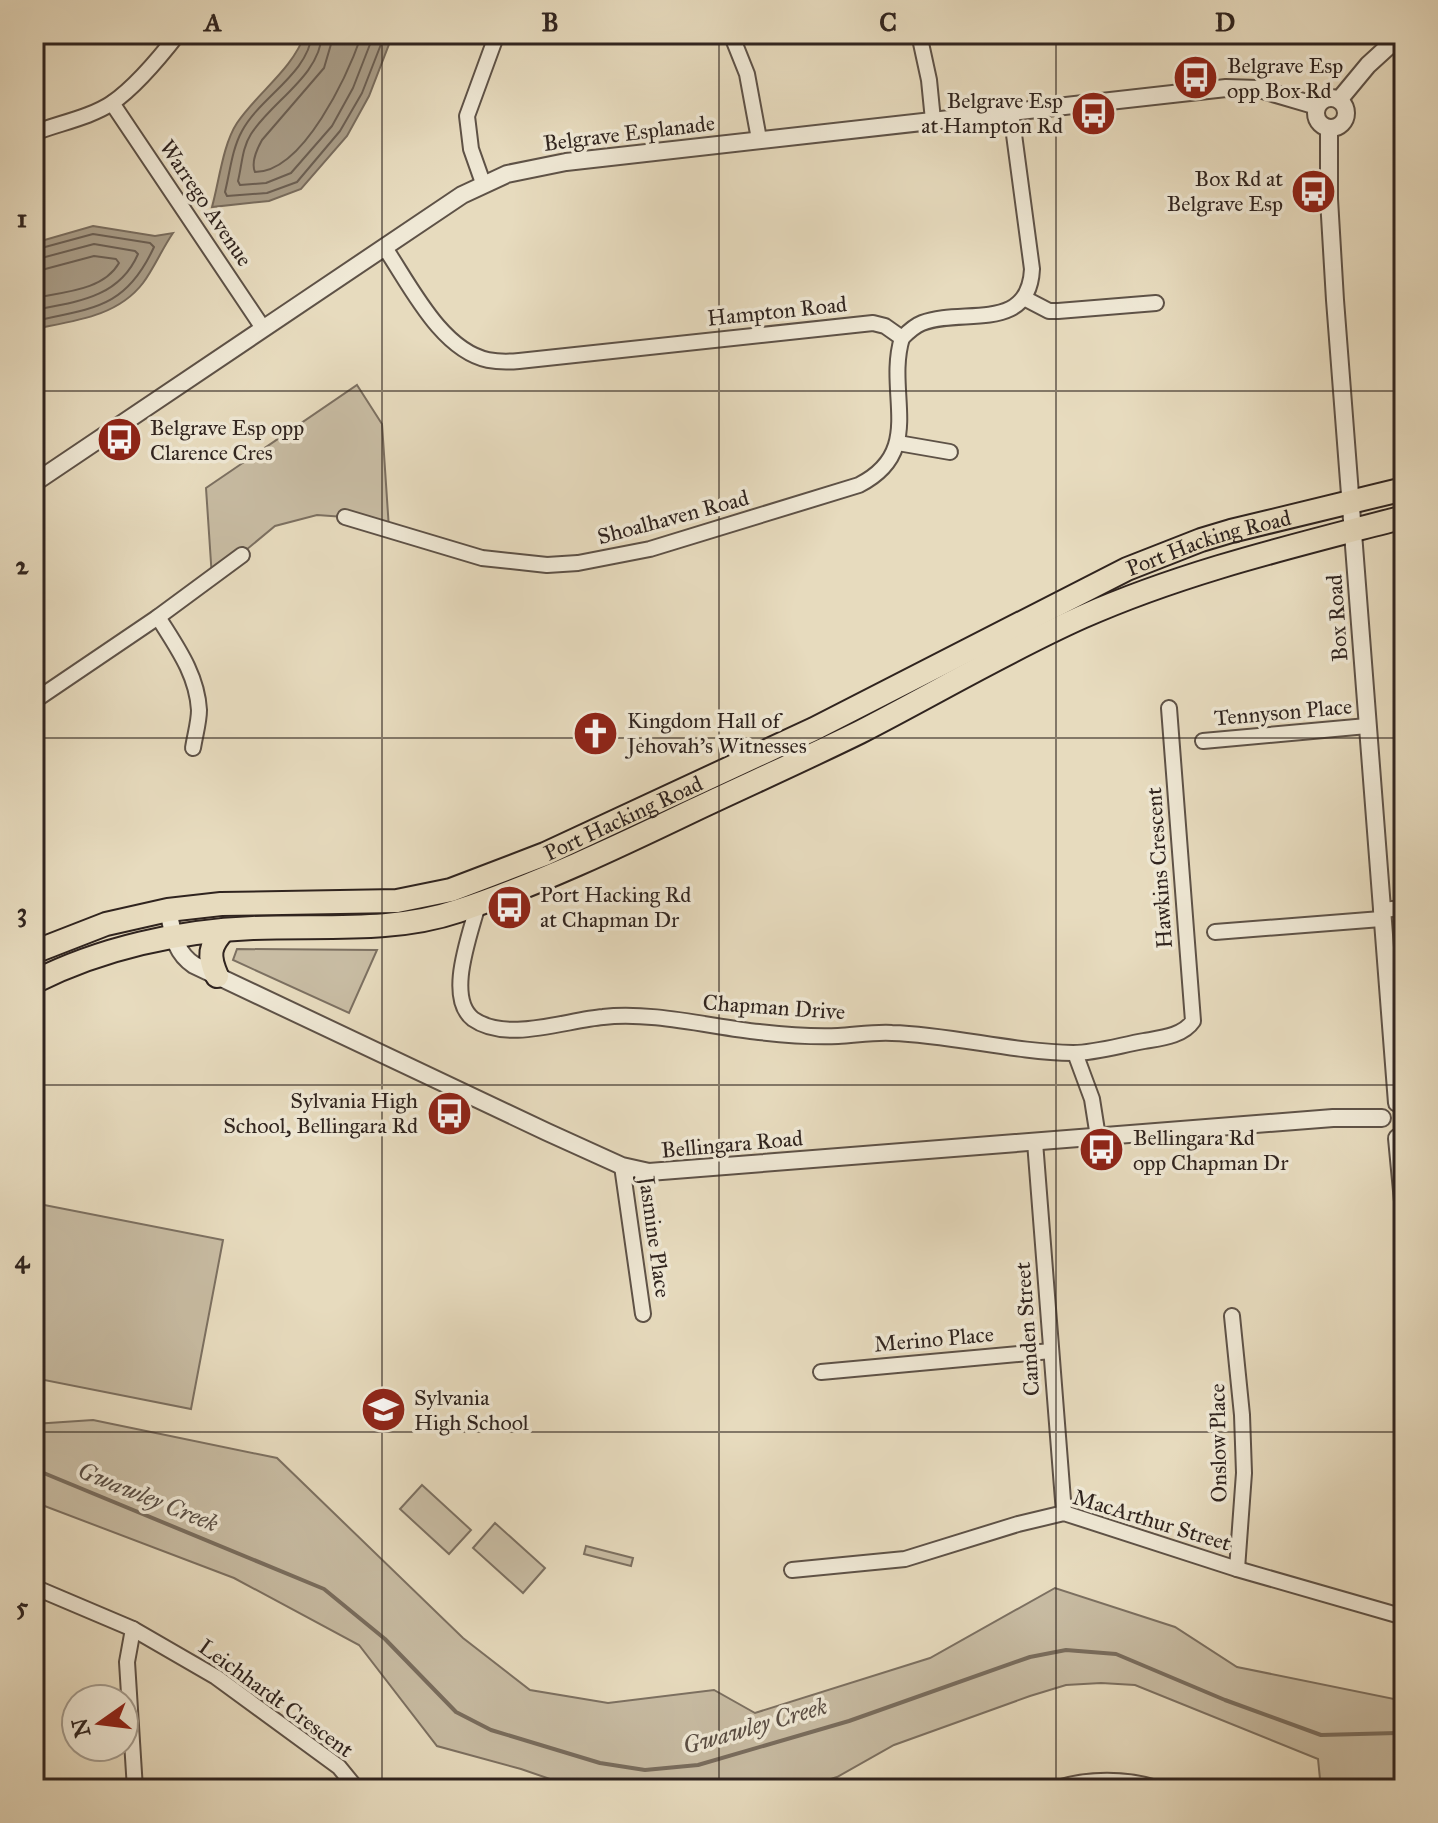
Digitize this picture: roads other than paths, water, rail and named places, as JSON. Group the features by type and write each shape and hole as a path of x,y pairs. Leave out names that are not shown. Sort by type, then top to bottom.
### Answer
{"main road":[{"name":"Port Hacking Road","path":"34,952 106,924 168,910 221,904 397,901 473,882 558,848 814,729 1127,569 1201,540 1404,489"},
{"name":"Port Hacking Road","path":"34,982 97,957 173,937 224,930 384,925 452,913 589,859 827,748 1084,616 1198,572 1404,517"},
{"path":"217,976 210,951 214,940 224,930"}],"street":[{"path":"34,133 112,103 178,34"},
{"path":"483,183 471,149 467,116 497,34"},
{"path":"731,34 749,83 759,139"},
{"path":"919,34 929,80 933,120"},
{"path":"1339,100 1368,65 1402,34"},
{"name":"Belgrave Esplanade","path":"34,483 483,183 507,174 548,164 759,139 1245,87 1317,106"},
{"path":"1324,99 1339,100 1345,108 1345,118 1339,126 1329,129 1317,121 1317,106 1324,99"},
{"name":"Warrego Avenue","path":"112,103 263,328"},
{"path":"950,452 898,443 897,366 902,338 921,323 1001,313 1013,308 1030,287 1032,269 1011,112"},
{"name":"Box Road","path":"1329,129 1330,222 1352,529 1381,914 1400,1104"},
{"name":"Hampton Road","path":"385,248 440,329 462,349 486,360 519,361 873,323 885,326 902,338"},
{"path":"1024,298 1049,311 1156,303"},
{"name":"Shoalhaven Road","path":"345,517 482,558 547,565 598,561 650,549 859,485 875,477 889,462 898,443"},
{"path":"34,701 158,617 242,555"},
{"path":"158,617 184,658 194,684 199,711 193,748"},
{"name":"Hawkins Crescent","path":"1169,708 1191,1025"},
{"name":"Tennyson Place","path":"1203,741 1367,726"},
{"name":"Chapman Drive","path":"478,904 459,991 470,1016 482,1025 495,1028 565,1025 604,1016 633,1017 820,1036 893,1033 1075,1053 1169,1036 1191,1025"},
{"path":"1215,932 1381,914 1404,908"},
{"path":"168,910 173,937"},
{"name":"Bellingara Road","path":"173,937 185,958 217,976 622,1166 661,1173 1333,1118 1382,1118"},
{"path":"1075,1053 1092,1099 1098,1137"},
{"path":"1400,1104 1387,1108 1382,1118 1387,1134 1401,1138 1404,1212"},
{"name":"Camden Street","path":"1035,1142 1064,1513"},
{"name":"Jasmine Place","path":"622,1166 643,1314"},
{"name":"Onslow Place","path":"1232,1316 1242,1415 1244,1473 1237,1569"},
{"name":"Merino Place","path":"821,1372 1051,1351"},
{"name":"MacArthur Street","path":"792,1570 905,1559 1064,1513 1237,1569 1404,1617"},
{"name":"Leichhardt Crescent","path":"34,1587 133,1629 216,1677 339,1767 357,1789"},
{"path":"133,1629 127,1662 135,1789"},
{"path":"1054,1789 1076,1782 1120,1781 1160,1789"}],"water":[{"path":"305,34 393,34 369,96 347,136 301,189 269,201 212,207 232,132 245,112 292,59"},
{"path":"93,226 155,236 173,233 143,283 120,303 93,316 34,329 34,243"}],"waterway":[{"name":"Gwawley Creek","path":"34,1469 324,1589 385,1639 456,1712 491,1730 600,1763 645,1770 698,1765 849,1721 1030,1657 1066,1650 1116,1654 1225,1700 1321,1735 1397,1733"}],"place":[{"name":"Belgrave Esp opp Box Rd","path":"1196,78"},
{"name":"Belgrave Esp at Hampton Rd","path":"1094,113"},
{"name":"Box Rd at Belgrave Esp","path":"1314,191"},
{"name":"Belgrave Esp opp Clarence Cres","path":"119,440"},
{"name":"Kingdom Hall of Jehovah's Witnesses","path":"596,733"},
{"name":"Port Hacking Rd at Chapman Dr","path":"509,907"},
{"name":"Sylvania High School, Bellingara Rd","path":"449,1113"},
{"name":"Bellingara Rd opp Chapman Dr","path":"1102,1150"},
{"name":"Sylvania High School","path":"383,1410"}]}
